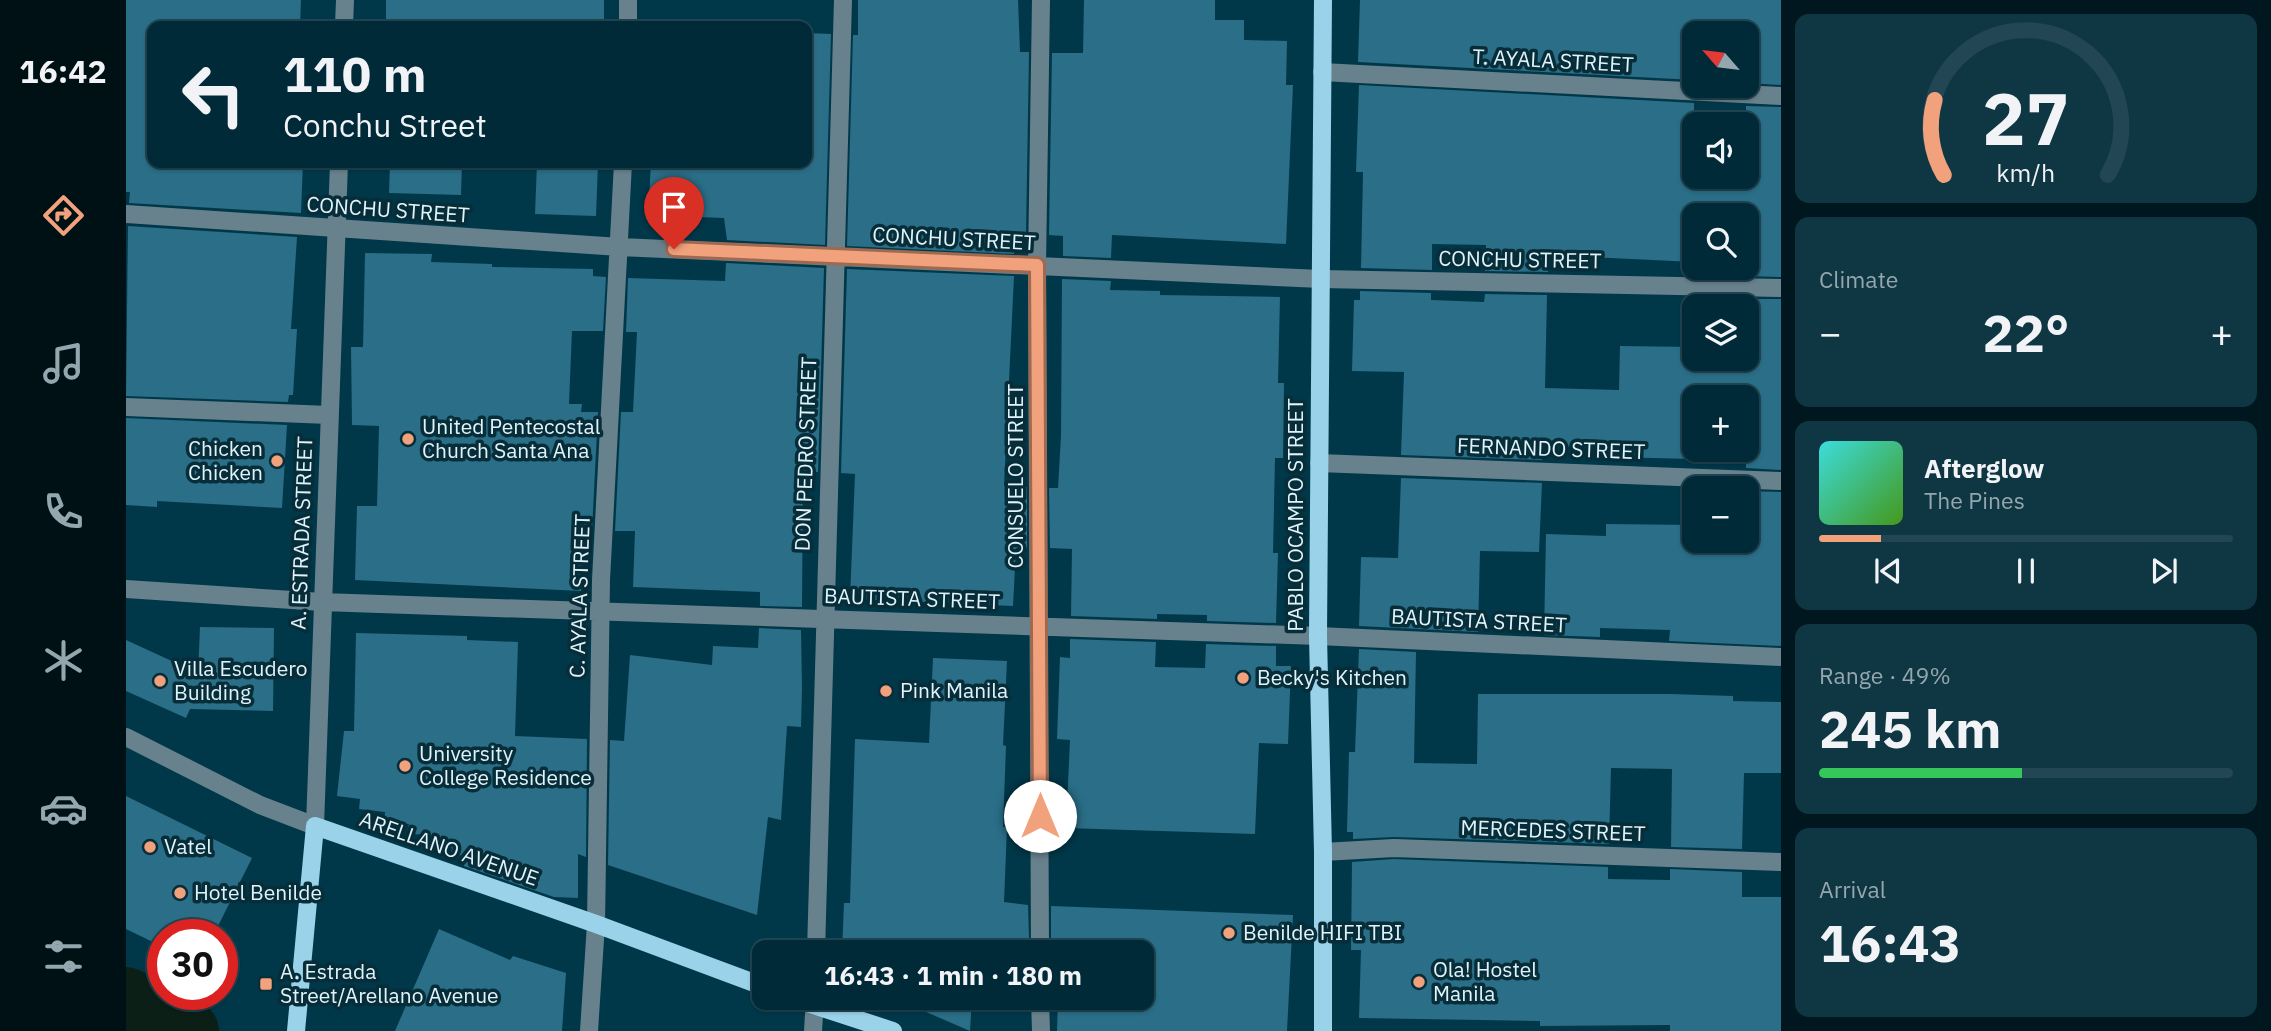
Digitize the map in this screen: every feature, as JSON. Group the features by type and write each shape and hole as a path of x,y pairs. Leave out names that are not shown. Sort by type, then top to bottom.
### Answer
{"main road":[{"name":"PABLO OCAMPO STREET","path":"1323,0 1318,636 1323,852 1323,1031"},
{"name":"ARELLANO AVENUE","path":"315,826 596,924 752,982"},
{"name":"A. ESTRADA STREET","path":"296,1031 315,826"},
{"path":"837,1010 893,1031"}],"street":[{"path":"344,21 345,0"},
{"path":"628,0 628,21"},
{"name":"DON PEDRO STREET","path":"816,940 843,0"},
{"name":"CONSUELO STREET","path":"1040,940 1037,265 1041,0"},
{"name":"T. AYALA STREET","path":"1322,72 1781,96"},
{"name":"A. ESTRADA STREET","path":"315,826 339,168"},
{"name":"C. AYALA STREET","path":"589,1031 596,924 600,612 623,168"},
{"name":"CONCHU STREET","path":"126,214 620,247 1321,279 1781,288"},
{"path":"126,407 329,415"},
{"name":"FERNANDO STREET","path":"1320,463 1781,481"},
{"name":"BAUTISTA STREET","path":"126,589 322,602 1318,636 1781,657"},
{"name":"ARELLANO AVENUE","path":"126,737 260,805 315,826"},
{"name":"MERCEDES STREET","path":"1323,852 1394,848 1781,862"},
{"path":"813,1031 814,1010"},
{"path":"1041,1010 1041,1031"}],"building":[{"path":"126,0 301,0 300,21 147,21 147,168 303,168 301,213 129,203 130,192 126,192"},
{"path":"386,0 604,0 604,21 386,21"},
{"path":"858,0 1018,0 1020,52 1029,52 1026,235 1015,235 1014,254 847,246 853,35 858,35"},
{"path":"1084,0 1215,0 1215,20 1244,20 1244,40 1287,41 1286,85 1293,85 1286,244 1112,235 1111,258 1063,256 1063,236 1049,235 1052,53 1083,53"},
{"path":"1360,0 1781,0 1781,85 1759,84 1759,21 1682,21 1682,79 1358,62"},
{"path":"812,33 831,34 825,245 727,240 724,218 648,215 651,168 812,168"},
{"path":"1359,85 1694,103 1694,112 1682,112 1682,189 1759,189 1759,112 1746,112 1746,106 1781,107 1781,277 1759,276 1759,203 1682,203 1682,261 1548,255 1548,272 1485,271 1486,245 1432,244 1432,270 1361,268 1363,172 1356,172"},
{"path":"390,168 462,168 461,195 389,193"},
{"path":"537,168 598,168 596,216 535,214"},
{"path":"128,226 297,237 291,329 297,329 293,395 289,395 288,402 126,396"},
{"path":"365,253 432,254 431,262 492,264 492,267 593,269 593,276 606,277 603,331 572,331 569,404 582,404 581,412 598,412 592,531 583,531 581,591 355,580 357,506 377,506 379,426 352,425 351,347 363,347"},
{"path":"726,263 824,268 818,472 803,471 802,607 760,606 760,592 633,587 635,531 615,531 621,412 633,412 637,332 626,332 628,278 725,281"},
{"path":"847,269 1014,276 1004,486 1027,487 1027,548 1016,548 1013,606 850,599 855,474 841,473"},
{"path":"1062,279 1111,281 1110,290 1160,291 1160,295 1280,297 1278,383 1284,383 1283,458 1275,458 1273,553 1278,553 1276,623 1207,621 1207,615 1157,614 1157,619 1071,616 1072,549 1050,548 1049,488 1058,488 1061,436"},
{"path":"1360,291 1431,293 1431,300 1484,302 1485,294 1547,295 1545,388 1619,390 1620,346 1682,347 1682,371 1759,371 1759,299 1781,299 1781,470 1746,468 1746,462 1759,462 1759,385 1682,385 1682,459 1611,457 1611,448 1543,446 1542,460 1401,455 1404,372 1352,371 1354,300 1360,300"},
{"path":"126,418 287,425 282,508 157,501 157,507 126,505"},
{"path":"1401,478 1542,483 1539,552 1480,551 1478,632 1359,626 1361,557 1398,558"},
{"path":"1759,491 1781,492 1781,646 1669,641 1670,630 1600,628 1600,637 1544,635 1546,534 1606,536 1606,524 1682,525 1682,553 1759,553"},
{"path":"200,627 274,628 273,711 190,709 186,718 126,691 126,640 198,673"},
{"path":"759,628 801,630 802,689 801,727 787,726 781,820 768,817 757,915 608,865 610,740 624,741 630,655 712,665 713,646 758,648"},
{"path":"356,633 467,636 467,640 518,642 515,736 587,739 586,857 578,854 578,898 554,897 464,866 465,856 451,854 452,848 431,844 431,836 407,833 409,824 384,822 385,812 359,809 360,799 337,796 344,731 354,731"},
{"path":"1070,639 1156,642 1155,667 1205,668 1206,644 1276,646 1276,666 1291,666 1288,744 1259,743 1255,834 1066,828 1070,740 1057,739 1060,657 1070,658"},
{"path":"1359,649 1416,652 1414,763 1477,764 1478,694 1670,694 1733,696 1733,701 1781,702 1781,773 1744,773 1742,849 1671,847 1672,769 1611,768 1609,844 1394,837 1353,839 1353,832 1347,832 1349,752 1355,752"},
{"path":"933,658 1007,661 1003,745 1006,746 1003,827 1007,827 1004,902 1028,905 1029,938 842,940 844,903 850,903 855,739 929,743"},
{"name":"Hotel Benilde","path":"126,796 252,858 222,919 147,919 147,939 126,929"},
{"path":"1394,859 1608,867 1608,879 1670,880 1670,869 1742,872 1742,897 1781,897 1781,1031 1670,1031 1670,1025 1540,1026 1540,1021 1359,1018 1361,950 1351,950 1352,862"},
{"path":"1051,906 1293,915 1287,1031 1057,1031 1058,1010 1154,1010 1154,940 1051,939"},
{"path":"439,929 510,960 513,956 566,973 562,1031 395,1031"},
{"path":"922,1010 971,1010 970,1031"}],"waterway":[{"path":"126,997 189,1031"}],"place":[{"name":"United Pentecostal Church Santa Ana","path":"408,439"},
{"name":"Chicken Chicken","path":"277,461"},
{"name":"Becky's Kitchen","path":"1243,678"},
{"name":"Villa Escudero Building","path":"160,681"},
{"name":"Pink Manila","path":"886,691"},
{"name":"University College Residence","path":"405,766"},
{"name":"Vatel","path":"150,847"},
{"name":"Hotel Benilde","path":"180,893"},
{"name":"Benilde HIFI TBI","path":"1229,933"},
{"name":"Ola! Hostel Manila","path":"1419,982"},
{"name":"A. Estrada Street/Arellano Avenue","path":"266,984"}],"route":[{"path":"674,249 1037,265 1040,816"}]}
